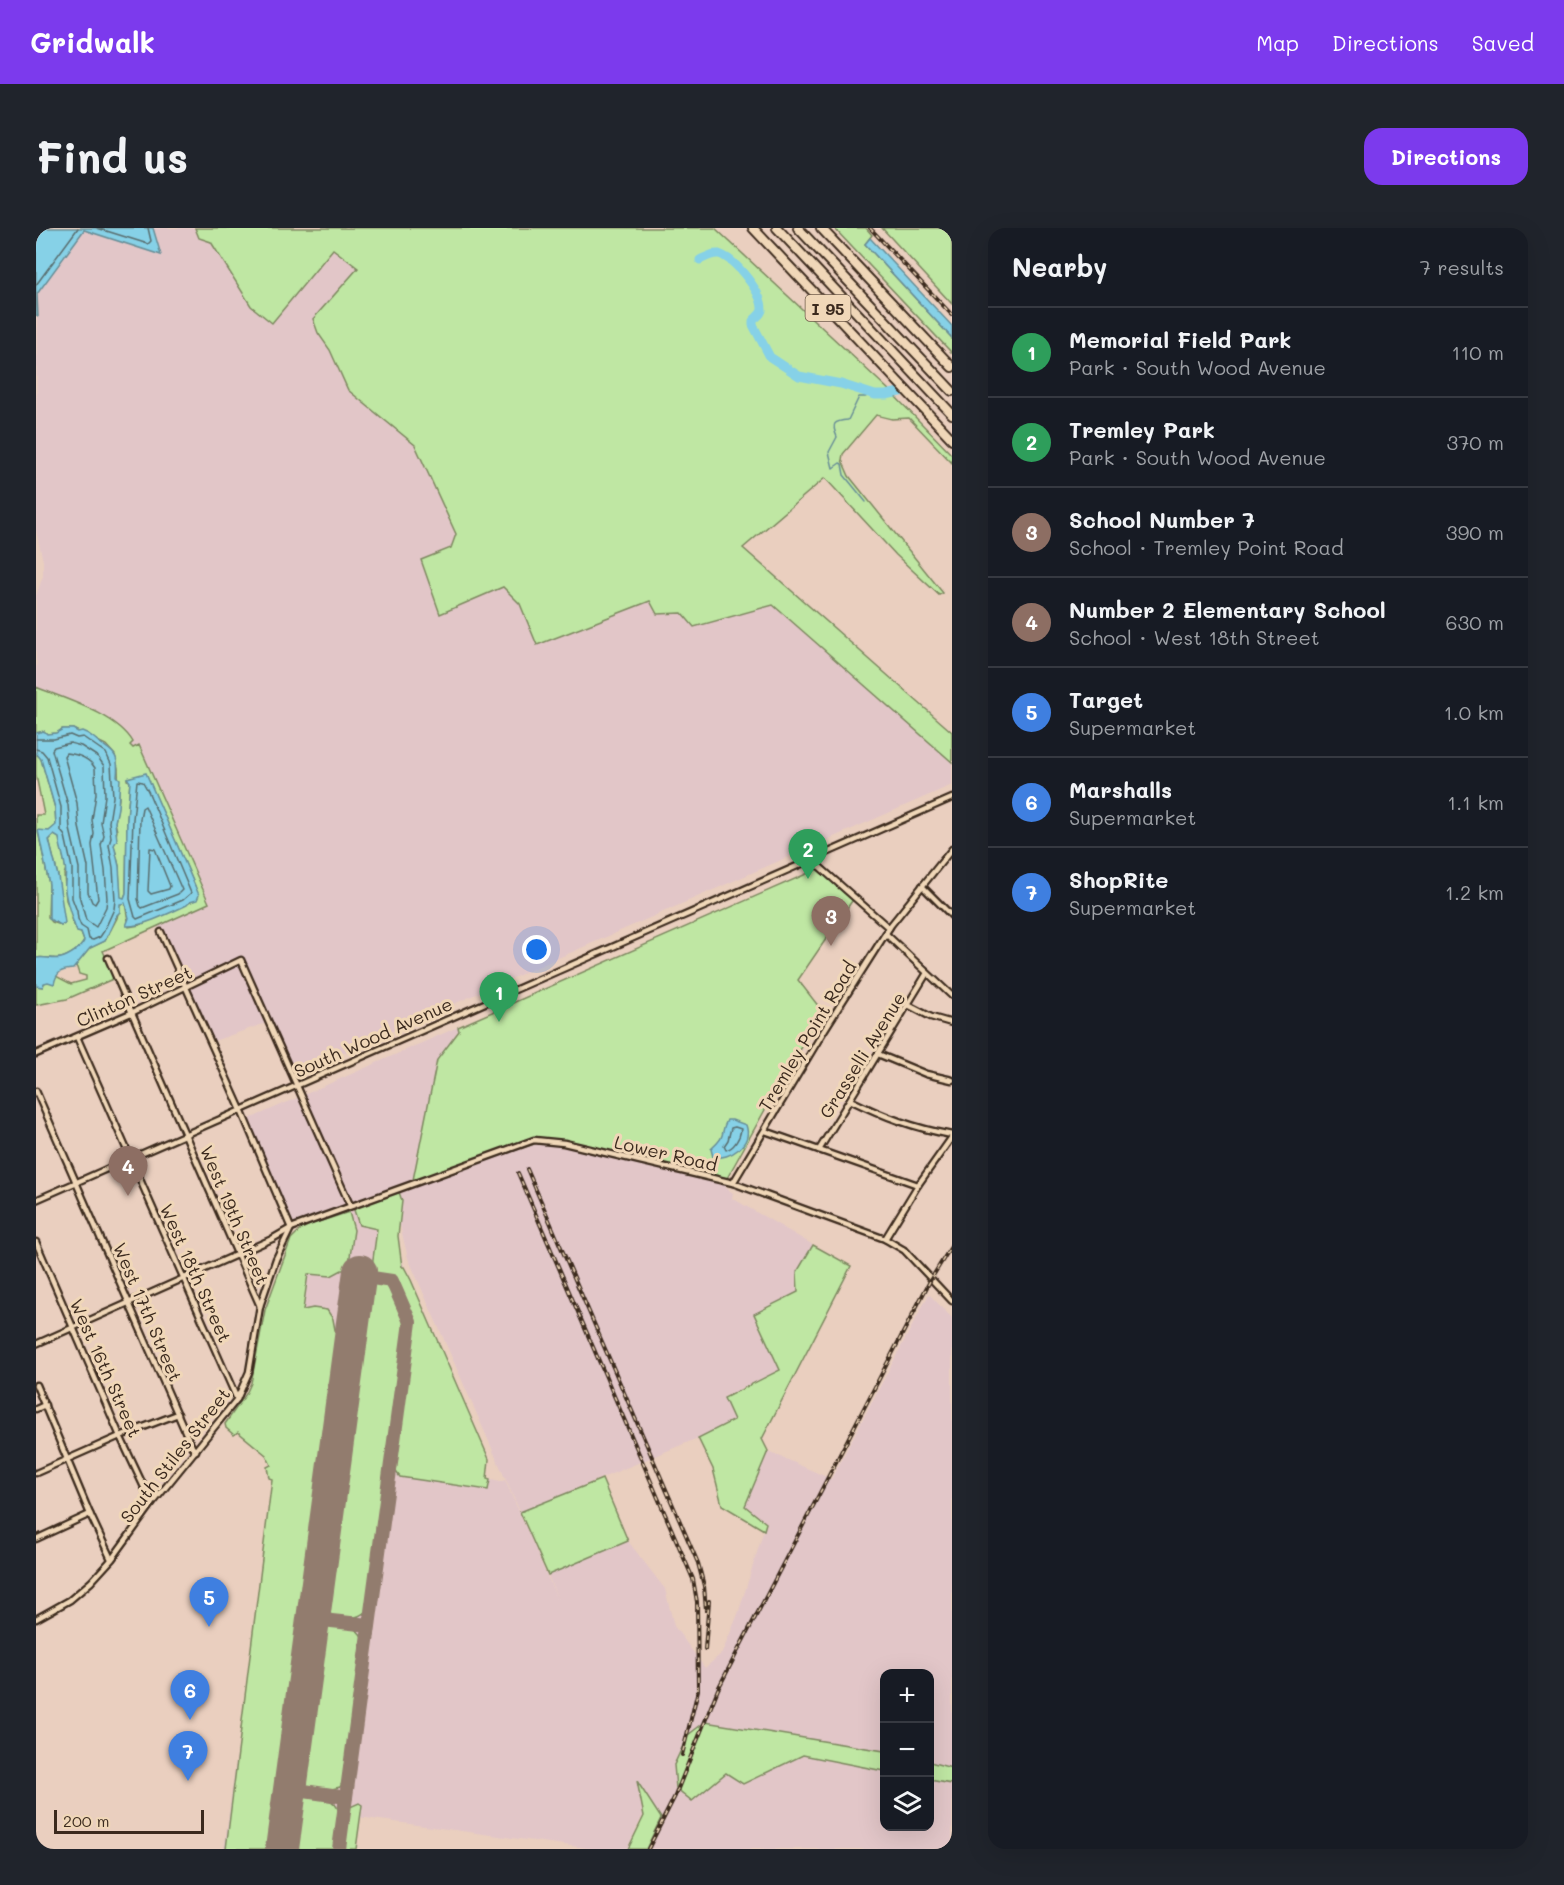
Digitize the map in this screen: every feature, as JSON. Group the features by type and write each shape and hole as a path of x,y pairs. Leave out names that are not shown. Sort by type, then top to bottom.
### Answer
{"highway":[{"name":"I 95","path":"753,228 952,439"},
{"name":"I 95","path":"777,228 952,414"},
{"name":"I 95","path":"798,228 949,388"},
{"name":"I 95","path":"821,228 952,367"}],"street":[{"name":"South Wood Avenue","path":"36,1200 952,798"},
{"name":"Tremley Point Road","path":"733,1183 825,1029 889,928 952,849"},
{"path":"812,860 889,928"},
{"path":"922,886 952,916"},
{"path":"161,932 242,1110 291,1228"},
{"path":"886,934 952,996"},
{"name":"West 19th Street","path":"108,958 260,1306"},
{"name":"Clinton Street","path":"36,1054 186,988 241,960 298,1085"},
{"name":"Grasselli Avenue","path":"819,1150 927,973"},
{"path":"908,1005 931,1017 951,1022"},
{"name":"West 18th Street","path":"77,1037 237,1400"},
{"path":"878,1054 926,1074 952,1080"},
{"path":"36,1344 272,1239 291,1228 350,1205 298,1085"},
{"name":"West 17th Street","path":"36,1091 192,1447 196,1451"},
{"path":"850,1100 887,1118 952,1136 885,1239"},
{"path":"765,1131 918,1185"},
{"name":"Lower Road","path":"350,1205 534,1140 564,1143 733,1183 885,1239 904,1250 952,1301"},
{"name":"South Stiles Street","path":"36,1619 74,1598 112,1559 152,1504 237,1400 249,1372 260,1306 276,1259 291,1228"},
{"name":"West 16th Street","path":"36,1242 152,1504"},
{"path":"36,1385 90,1514 112,1559"},
{"path":"36,1409 45,1405"},
{"path":"36,1473 120,1436 178,1414"},
{"path":"36,1539 90,1514"}],"shaded area":[{"path":"153,228 195,228 199,238 211,242 251,306 272,323 334,249 358,268 318,333 330,350 348,390 415,445 456,534 452,548 503,587 520,604 538,645 650,601 682,613 694,627 773,605 952,762 952,785 292,1075 269,1022 211,1042 158,926 209,903 139,745 133,749 101,715 36,687 36,666 38,665 36,660 36,596 43,576 43,561 36,530 37,294 84,230 160,255"},
{"path":"458,1027 459,1030 437,1060 546,1140 725,1181 726,1188 733,1193 732,1198 813,1245 797,1272 798,1292 780,1370 724,1397 734,1420 698,1438 520,1512 408,1258 392,1192 309,1221 293,1231 245,1121"},
{"path":"375,1203 398,1245 404,1267 489,1459 487,1479 500,1482 505,1480 557,1598 548,1575 628,1541 665,1589 674,1626 705,1668 722,1653 738,1614 766,1523 745,1507 768,1451 831,1479 929,1294 952,1318 952,1768 934,1763 934,1669 880,1669 880,1750 705,1722 726,1773 743,1784 803,1755 880,1770 880,1831 934,1831 934,1781 952,1784 952,1849 646,1849 661,1818 637,1783 643,1815 627,1849 594,1849 358,1817 353,1849 224,1849 309,1225"}],"green space":[{"path":"195,228 715,228 890,391 952,455 952,463 909,418 892,419 876,415 843,454 842,460 849,476 943,593 939,595 896,555 825,478 743,548 952,732 952,762 773,605 694,627 682,613 657,614 650,601 537,645 520,604 503,587 440,614 421,560 451,548 456,534 415,445 348,390 313,319 358,268 333,249 272,323 251,306 211,242 199,238"},
{"path":"834,228 866,228 872,235 865,244 952,338 952,353"},
{"path":"882,228 952,228 952,304"},
{"path":"36,687 103,715 125,732 133,742 130,745 133,748 139,745 209,903 103,951 115,978 67,999 36,1005 36,986 43,987 44,983 55,979 56,976 71,984 86,980 86,976 79,974 76,965 90,948 105,941 117,918 120,904 125,903 129,927 140,925 193,901 195,886 146,774 127,778 130,781 126,893 124,898 120,898 119,866 114,845 119,799 118,768 115,755 106,745 73,729 62,729 57,733 47,734 44,731 36,733"},
{"path":"36,753 41,759 55,808 56,826 49,831 38,831 49,884 48,917 52,922 61,925 58,876 49,840 54,835 59,837 66,869 64,874 66,900 72,913 71,919 84,941 74,951 58,958 36,958 36,815 44,815 36,775"},
{"path":"820,868 854,898 798,980 823,1012 726,1180 546,1140 412,1185 437,1060 459,1031 458,1027"},
{"path":"399,1192 402,1201 398,1236 402,1267 411,1280 489,1459 488,1490 400,1477 393,1468 412,1320 393,1281 386,1276 371,1274 377,1229 359,1225 354,1210"},
{"path":"349,1212 354,1230 348,1270 342,1270 331,1276 308,1274 303,1310 313,1308 327,1310 333,1319 335,1330 338,1331 268,1849 226,1849 272,1479 269,1478 267,1467 271,1465 266,1455 238,1432 234,1435 225,1424 251,1383 265,1310 291,1239 309,1225"},
{"path":"813,1245 851,1266 762,1439 768,1451 745,1506 766,1523 764,1530 722,1505 713,1469 698,1438 734,1420 724,1398 780,1370 754,1314 798,1292 797,1272"},
{"path":"374,1283 384,1284 394,1296 404,1326 367,1610 353,1618 343,1618 328,1613"},
{"path":"602,1479 628,1541 548,1575 520,1512"},
{"path":"328,1625 353,1628 361,1634 363,1639 344,1779 340,1787 328,1790 305,1786"},
{"path":"705,1722 880,1750 880,1770 803,1755 743,1784 726,1773 692,1801 676,1788 674,1765 688,1735"},
{"path":"934,1763 952,1768 952,1784 934,1781"},
{"path":"637,1781 661,1818 646,1849 628,1849 644,1816"},
{"path":"307,1796 326,1799 337,1807 339,1812 334,1849 297,1849 303,1798"},
{"path":"359,1803 362,1805 356,1849 342,1849 347,1811"}],"water":[{"path":"36,228 153,228 161,255 84,230 37,294 38,316 36,315"},
{"path":"870,238 952,326 952,338 865,244"},
{"path":"63,729 73,729 88,734 112,752 117,761 117,776 120,779 115,822 117,840 114,845 119,866 121,897 124,898 126,893 130,782 127,778 146,773 199,895 197,900 187,905 133,926 126,926 129,918 125,903 120,904 120,912 105,941 90,948 73,969 60,972 54,984 44,983 43,987 36,986 36,958 64,957 78,949 84,941 81,933 77,932 68,905 65,890 66,872 59,838 54,835 49,840 58,876 65,923 61,925 49,919 49,884 38,830 49,831 56,825 55,808 41,759 36,753 36,733 44,731 47,734 56,733"},
{"path":"727,1120 746,1125 746,1138 733,1153 713,1157 711,1149 721,1137"}],"waterway":[{"path":"700,260 719,254 740,269 753,286 761,303 762,310 753,321 753,325 770,357 799,376 841,384 875,395 904,391"},
{"path":"866,502 844,475 842,464 833,468 829,452 837,437 835,424 848,420 859,397 872,394"}],"taxiway":[{"path":"339,1849 410,1322 392,1281 359,1276"},
{"path":"313,1619 369,1625"},
{"path":"290,1789 346,1797"}],"runway":[{"path":"282,1849 360,1271"}],"railway":[{"path":"870,228 952,315"},
{"path":"527,1169 698,1563 704,1586 706,1610"},
{"path":"518,1173 693,1579 697,1602 698,1690 682,1755"},
{"path":"648,1849 675,1796 718,1689 931,1279 952,1245"},
{"path":"705,1649 709,1601"}],"place":[{"name":"Tremley Park","path":"808,879"},
{"name":"School Number 7","path":"831,946"},
{"name":"Memorial Field Park","path":"499,1022"},
{"name":"Number 2 Elementary School","path":"128,1196"},
{"name":"Target","path":"209,1627"},
{"name":"Marshalls","path":"190,1720"},
{"name":"ShopRite","path":"188,1781"}]}
